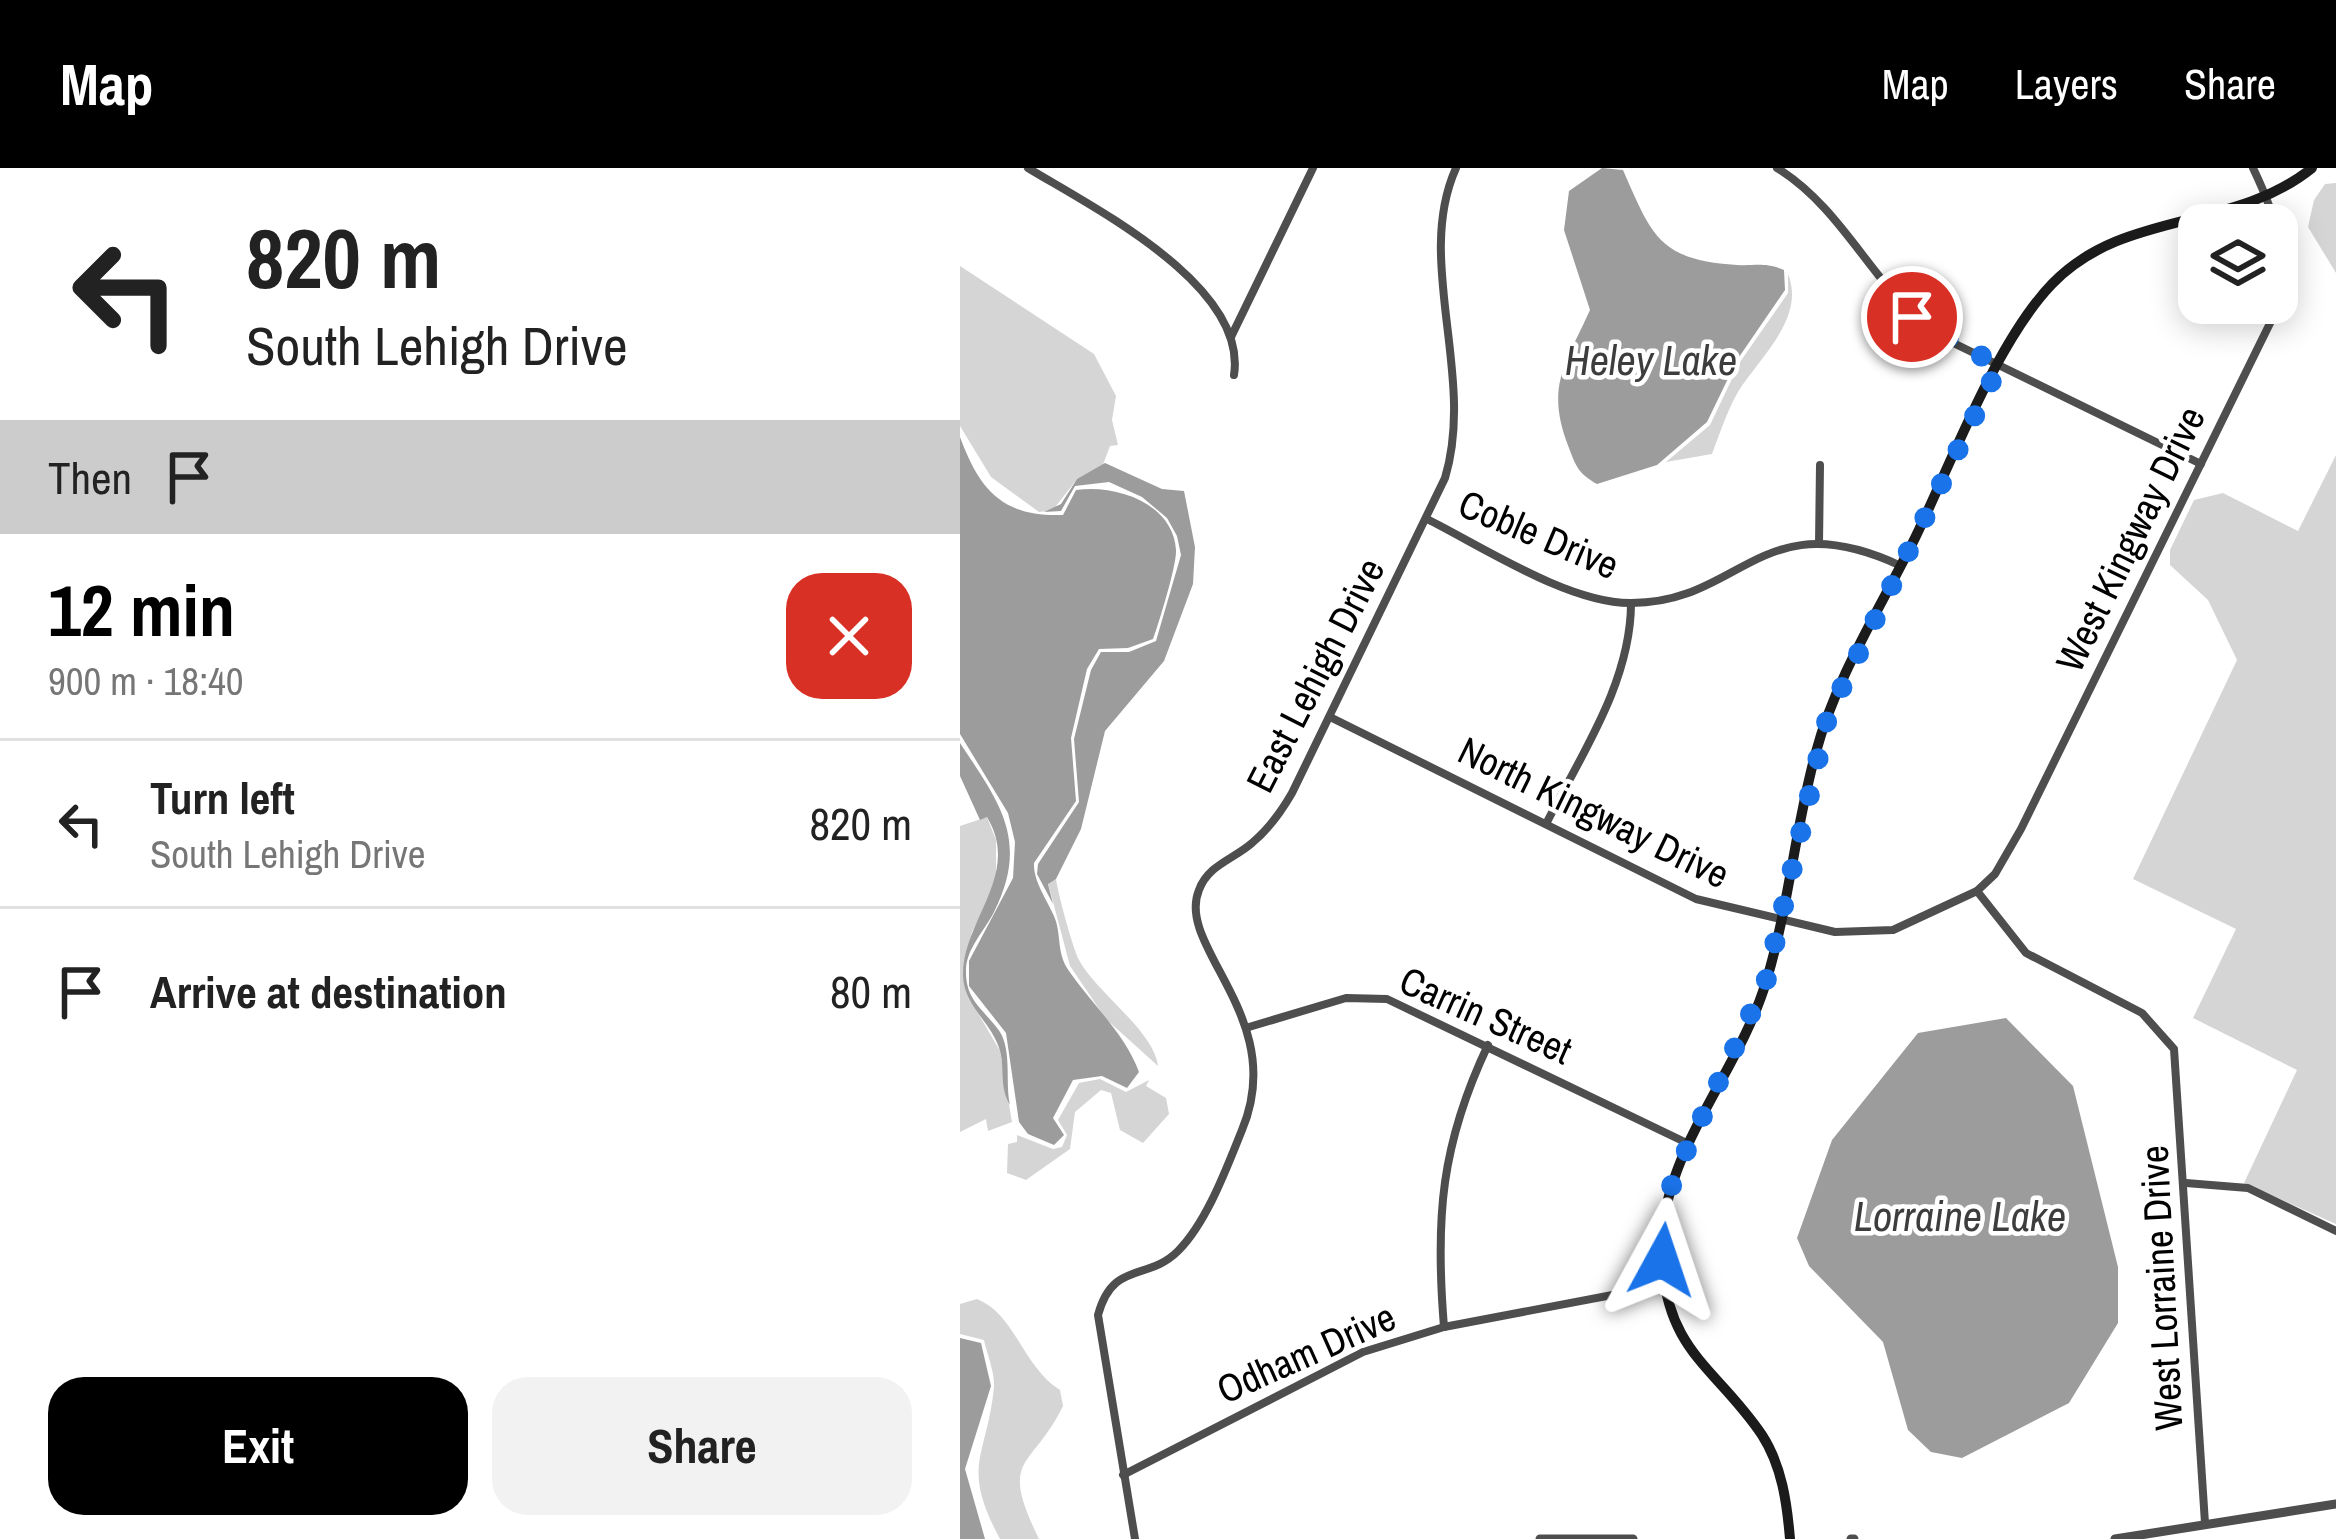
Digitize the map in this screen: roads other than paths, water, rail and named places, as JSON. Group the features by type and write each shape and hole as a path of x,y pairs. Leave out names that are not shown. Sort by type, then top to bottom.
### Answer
{"main road":[{"path":"1790,1539 1774,1459 1742,1411 1695,1360 1675,1321 1665,1286 1664,1213 1690,1144 1761,996 1816,752 1901,566 2036,301 2101,246 2148,227 2230,213 2267,197 2312,168"}],"street":[{"path":"1028,168 1143,239 1179,269 1215,308 1231,337 1234,375"},
{"path":"1231,337 1312,168"},
{"name":"East Lehigh Drive","path":"1135,1539 1099,1338 1104,1294 1118,1279 1176,1253 1194,1227 1253,1098 1249,1028 1202,935 1195,899 1210,872 1247,848 1280,815 1427,519 1456,441 1456,366 1441,240 1456,168"},
{"path":"1778,168 1823,204 1912,317 1999,366 2200,464"},
{"name":"West Kingway Drive","path":"1977,891 2015,842 2278,308 2282,250 2253,168"},
{"path":"1819,544 1820,466"},
{"name":"Coble Drive","path":"1427,519 1567,588 1631,603 1681,593 1771,550 1819,544 1871,552 1901,566"},
{"path":"1546,824 1618,675 1631,603"},
{"name":"North Kingway Drive","path":"1330,717 1696,899 1780,921 1873,934 1977,891"},
{"name":"West Lorraine Drive","path":"1977,891 2026,952 2142,1013 2174,1049 2205,1523"},
{"name":"Carrin Street","path":"1249,1028 1346,998 1370,997 1415,1008 1690,1144"},
{"path":"1444,1327 1437,1244 1442,1180 1454,1125 1488,1045"},
{"path":"2186,1183 2248,1188 2336,1231"},
{"name":"Odham Drive","path":"1123,1475 1363,1352 1444,1327 1665,1286"},
{"path":"2115,1539 2336,1504"},
{"path":"1540,1539 1633,1539"}],"water":[{"name":"Heley Lake","path":"1602,168 1623,170 1651,228 1674,250 1711,262 1784,270 1785,290 1737,360 1707,422 1657,465 1597,484 1574,460 1562,427 1559,392 1566,362 1590,310 1564,230 1569,191"},
{"path":"960,437 986,486 1009,505 1063,515 1076,490 1124,494 1153,508 1172,533 1176,550 1153,639 1128,648 1099,649 1087,669 1071,738 1076,801 1034,863 1065,964 1117,1032 1139,1072 1127,1088 1102,1076 1073,1080 1053,1118 1064,1135 1054,1145 1028,1134 1019,1122 1006,1033 969,986 969,961 1013,878 1015,842 1008,813 960,734"},
{"path":"1105,463 1162,489 1184,491 1195,547 1193,584 1164,661 1105,731 1081,829 1056,879 1048,884 1053,904 1037,874 1038,864 1079,802 1074,739 1091,670 1101,652 1129,652 1156,641 1181,555 1167,518 1142,497 1109,482 1075,486 1061,511 1044,512 1061,504 1077,479"},
{"path":"960,743 997,803 1009,842 1004,886 972,947 966,970 972,997 1004,1040 1010,1105 1000,1051 968,997 963,976 965,955 995,878 998,858 987,817 980,820 960,776"},
{"name":"Lorraine Lake","path":"2006,1018 2073,1086 2118,1267 2118,1323 2069,1403 1962,1458 1931,1452 1908,1430 1883,1342 1809,1266 1797,1238 1832,1140 1918,1033"},
{"path":"960,1338 981,1343 991,1386 965,1469 985,1539 960,1539"}]}
